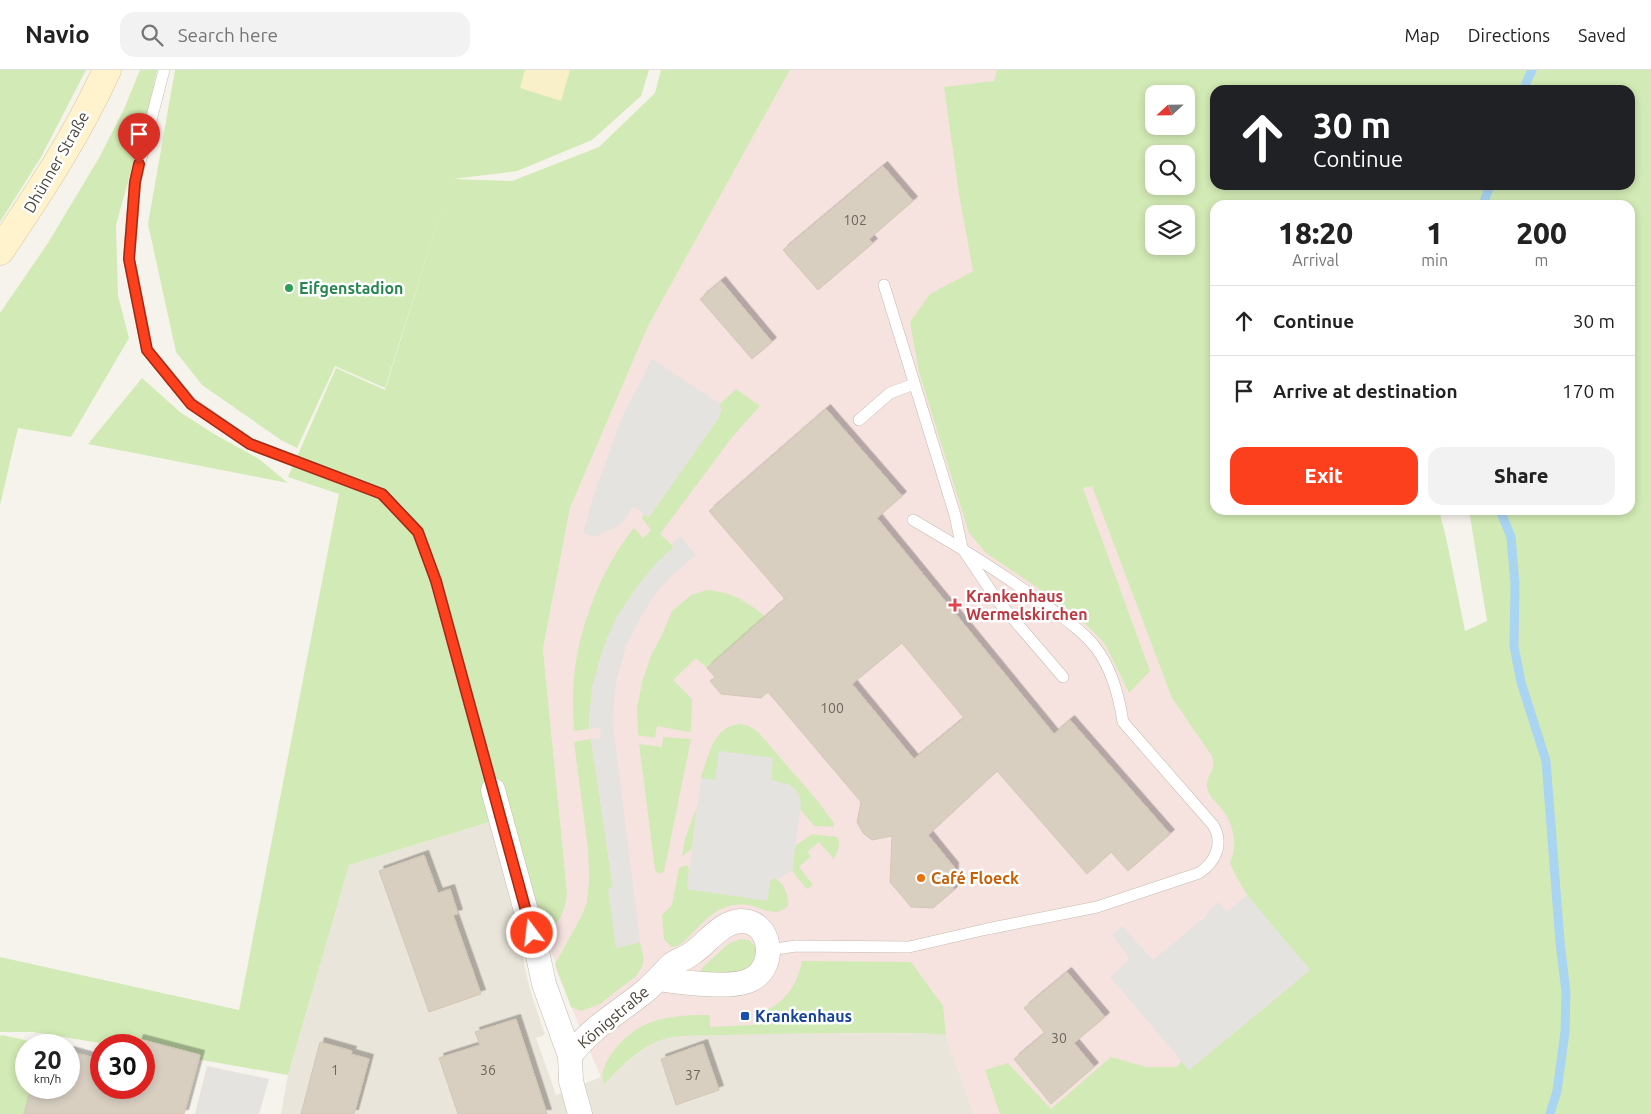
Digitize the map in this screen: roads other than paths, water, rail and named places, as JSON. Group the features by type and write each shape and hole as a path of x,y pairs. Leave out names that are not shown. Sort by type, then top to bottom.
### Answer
{"main road":[{"name":"Dhünner Straße","path":"0,251 67,146 107,70"}],"street":[{"name":"Königstraße","path":"493,790 537,951 544,984 570,1056 571,1081 580,1114"},
{"name":"Königstraße","path":"570,1056 588,1034 644,992 676,962 692,954 722,928 734,922 748,922 759,928 765,935 769,950 767,960 761,972 751,980 734,984 680,982 658,979"}],"lane":[{"path":"164,70 135,182 129,259 147,350 191,404 250,444 382,494 418,532 436,581 493,790"},
{"path":"884,285 955,515 962,548 997,600 1063,677"},
{"path":"859,420 890,393 914,384"},
{"path":"769,950 796,946 901,948 1097,907 1199,873 1210,865 1216,855 1218,836 1212,825 1124,722 1120,701 1106,664 1084,634 1028,592 962,548 913,520"}],"waterway":[{"path":"1525,85 1532,70"},
{"path":"1485,200 1488,190"},
{"path":"1502,515 1511,537 1515,584 1514,646 1521,682 1546,761 1560,942 1566,992 1565,1032 1557,1091 1550,1114"}],"place":[{"name":"Eifgenstadion","path":"289,288"},
{"name":"Krankenhaus Wermelskirchen","path":"955,605"},
{"name":"Café Floeck","path":"921,878"},
{"name":"Krankenhaus","path":"745,1016"}]}
